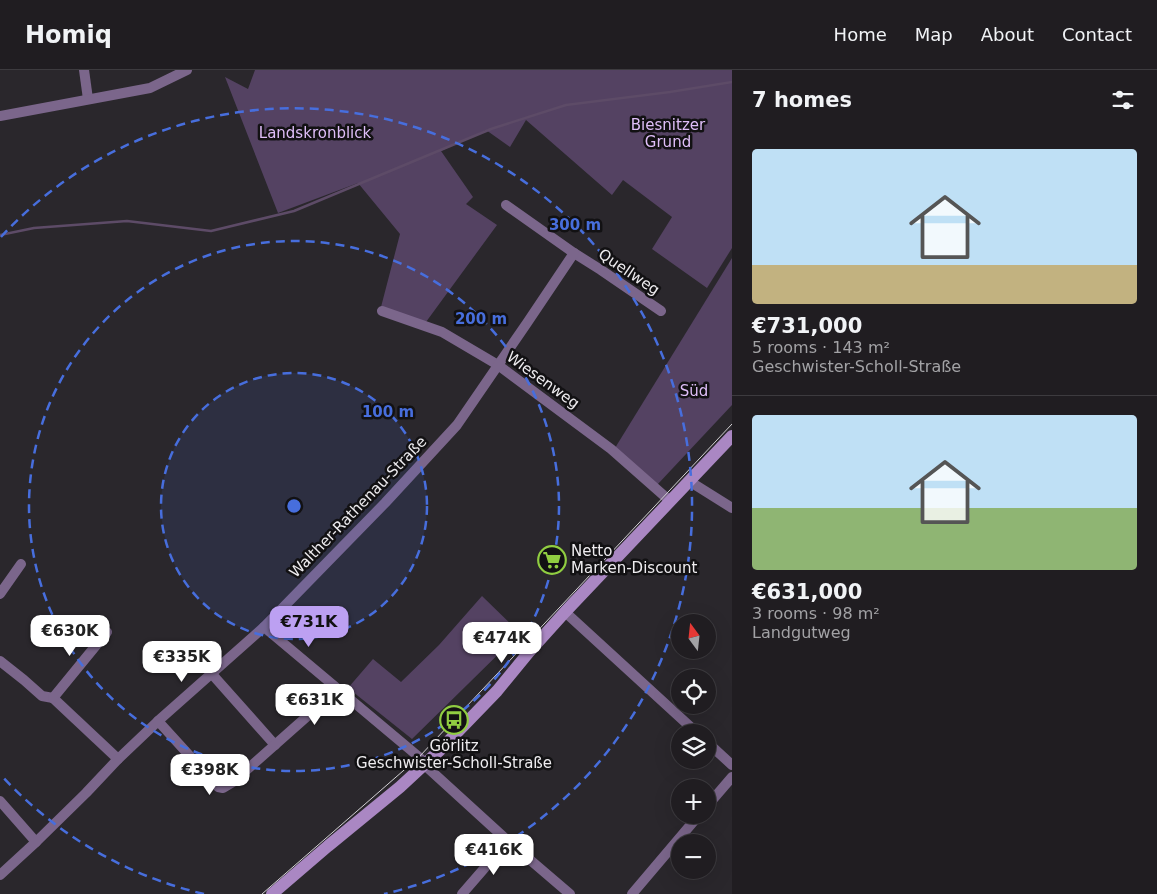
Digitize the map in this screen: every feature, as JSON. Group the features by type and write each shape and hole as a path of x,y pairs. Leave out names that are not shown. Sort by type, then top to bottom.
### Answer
{"main road":[{"path":"272,894 425,765 497,691 565,612 732,436"}],"street":[{"path":"84,70 88,100"},
{"path":"0,116 150,88 187,70"},
{"name":"Quellweg","path":"506,205 661,311"},
{"name":"Walther-Rathenau-Straße","path":"0,875 86,794 118,758 264,627 385,503 457,425 574,253"},
{"name":"Wiesenweg","path":"382,311 442,332 474,349 611,449 670,502"},
{"path":"689,481 732,508"},
{"path":"0,594 20,564"},
{"path":"565,612 687,724"},
{"path":"264,627 419,756 425,765 508,841 570,894"},
{"path":"53,698 107,632"},
{"path":"0,661 42,696 53,698 118,758"},
{"path":"211,673 275,745"},
{"path":"158,721 218,787 224,788 338,689"},
{"path":"716,750 732,765"},
{"path":"716,796 732,777"},
{"path":"0,801 36,842"},
{"path":"632,894 691,824"},
{"path":"462,894 508,841"}],"green space":[{"path":"255,70 732,70 732,248 707,288 652,249 672,217 623,180 612,195 526,120 510,147 486,130 441,151 473,197 466,204 497,225 426,322 381,307 400,234 358,183 278,213 225,77 248,89"},
{"name":"Süd","path":"732,258 732,405 657,485 615,448"},
{"path":"482,596 520,633 412,739 348,688 373,659 401,682 439,645"}],"waterway":[{"path":"0,235 34,228 127,221 211,231 294,211 491,129 566,105 732,82"}],"tram line":[{"path":"262,894 419,757 732,424"}],"place":[{"name":"Netto Marken-Discount","path":"552,560"},
{"name":"Görlitz Geschwister-Scholl-Straße","path":"454,720"}],"park label":[{"name":"Landskronblick","path":"315,133"},
{"name":"Biesnitzer Grund","path":"668,134"}]}
